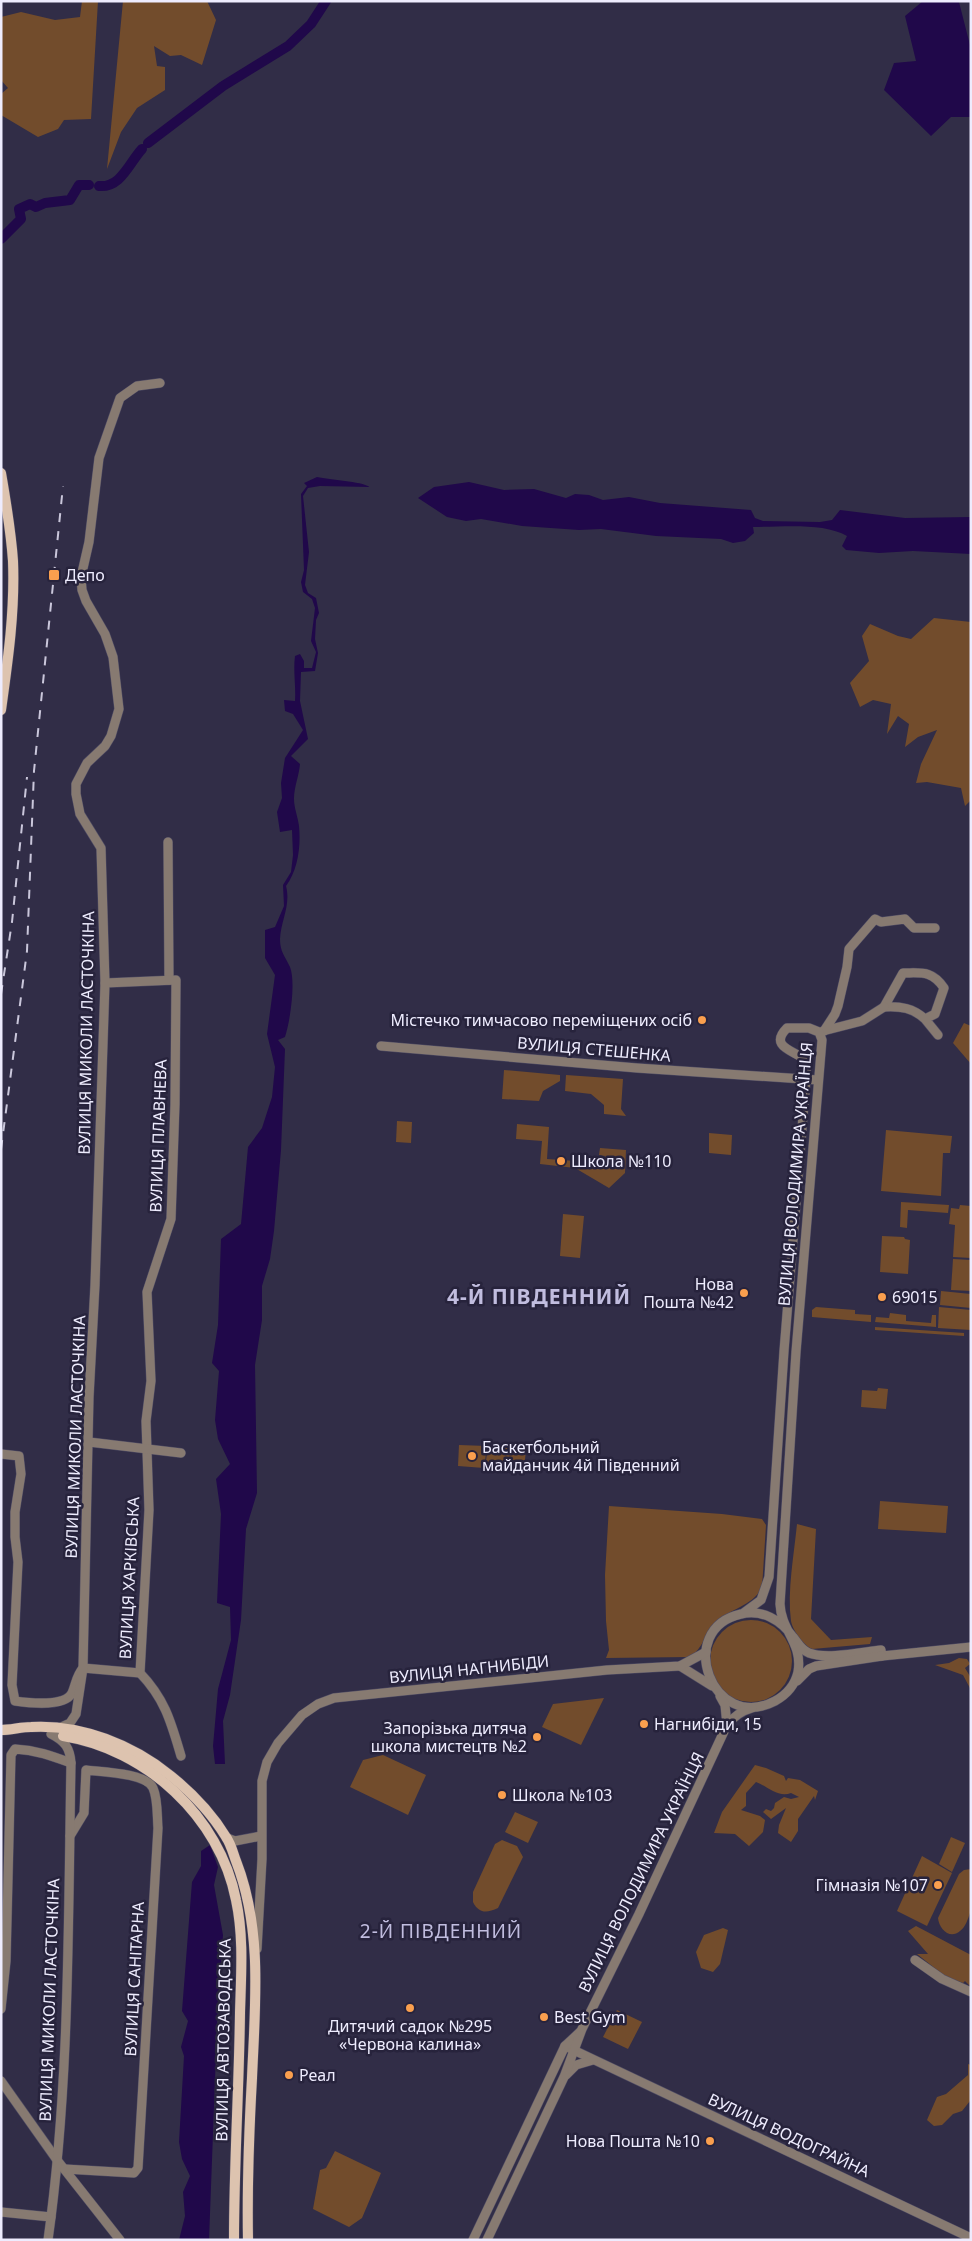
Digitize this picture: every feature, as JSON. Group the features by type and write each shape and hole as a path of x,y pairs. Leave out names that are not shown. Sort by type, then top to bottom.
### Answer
{"main road":[{"path":"1,473 8,510 13,561 8,658 1,710"},
{"path":"1,1730 54,1731 92,1738"},
{"name":"ВУЛИЦЯ АВТОЗАВОДСЬКА","path":"92,1738 119,1745 154,1763 188,1790 227,1838 243,1879 248,1900 255,1958 247,2189 248,2240"},
{"name":"ВУЛИЦЯ АВТОЗАВОДСЬКА","path":"92,1738 148,1770 179,1796 204,1824 217,1844 236,1900 241,1941 234,2240"},
{"path":"240,2010 254,2010"},
{"path":"234,2190 247,2189"}],"street":[{"name":"ВУЛИЦЯ МИКОЛИ ЛАСТОЧКІНА","path":"76,1714 83,1668 105,983 101,848 80,814 76,784 87,763 106,746 119,709 113,657 105,634 84,596 81,578 89,542 99,458 120,398 137,386 160,383"},
{"path":"105,983 169,980 168,842"},
{"path":"822,1031 835,1014 838,1006 849,949 874,919 881,922 905,919 914,928 935,928"},
{"path":"822,1031 862,1021 884,1007 903,973 911,972 930,974 938,979 944,988 935,1014 925,1019"},
{"name":"ВУЛИЦЯ ПЛАВНЕВА","path":"147,1450 146,1421 151,1386 147,1288 170,1220 175,1104 176,980 169,980"},
{"path":"884,1007 898,1006 916,1011 938,1035"},
{"name":"ВУЛИЦЯ ВОЛОДИМИРА УКРАЇНЦЯ","path":"564,2077 575,2051 580,2032 639,1914 727,1725 732,1718 741,1712 777,1700 793,1685 797,1675 799,1658 792,1634 781,1616 784,1524 822,1040 822,1031 814,1028 787,1028 781,1043 784,1048 802,1056 806,1061 806,1079 784,1351 769,1577 761,1600 742,1614 724,1622 716,1630 706,1652"},
{"name":"ВУЛИЦЯ СТЕШЕНКА","path":"380,1046 620,1067 818,1080"},
{"path":"802,1120 815,1121"},
{"path":"89,1442 182,1453"},
{"name":"ВУЛИЦЯ ХАРКІВСЬКА","path":"147,1450 150,1510 140,1673 153,1687 162,1701 180,1756"},
{"path":"1,1454 19,1456 21,1474 15,1512 14,1537 18,1562 12,1665 12,1694 15,1701 63,1702 71,1695 78,1674 83,1668 140,1673"},
{"path":"742,1614 762,1614 773,1618 792,1634 803,1650 810,1654 881,1653 971,1647"},
{"path":"706,1652 708,1676 724,1705 727,1725"},
{"name":"ВУЛИЦЯ НАГНИБІДИ","path":"278,1742 302,1715 318,1704 334,1698 607,1670 680,1666 706,1652"},
{"path":"793,1685 809,1669 816,1666 881,1653"},
{"path":"680,1666 714,1687 728,1701 738,1705 757,1707"},
{"path":"71,1762 64,1742 54,1731 70,1723 76,1714"},
{"path":"71,1762 80,1744 92,1738 78,1726 76,1714"},
{"name":"ВУЛИЦЯ АВТОЗАВОДСЬКА","path":"255,1958 258,1941 262,1781 270,1756 278,1742"},
{"path":"1,2009 6,1961 5,1878 12,1752 15,1749 46,1753 71,1762"},
{"name":"ВУЛИЦЯ МИКОЛИ ЛАСТОЧКІНА","path":"48,2240 58,2160 66,1991 71,1762"},
{"name":"ВУЛИЦЯ САНІТАРНА","path":"65,2169 134,2173 138,2168 158,1828 154,1789 149,1783 140,1778 86,1770 84,1813 70,1836"},
{"path":"227,1838 235,1841 261,1836"},
{"path":"915,1960 942,1979 971,1992"},
{"path":"486,2240 564,2077 576,2065 594,2060 584,2048 580,2032"},
{"name":"ВУЛИЦЯ ВОЛОДИМИРА УКРАЇНЦЯ","path":"473,2240 564,2046 580,2032"},
{"name":"ВУЛИЦЯ ВОДОГРАЙНА","path":"564,2046 971,2238"},
{"path":"1,2081 58,2160 119,2239"},
{"path":"1,2212 51,2218"}],"shaded area":[{"path":"82,1 98,1 91,119 64,120 58,129 38,137 1,115 1,94 8,88 1,80 1,17 21,12 55,20 80,17"},
{"path":"123,1 207,1 216,20 202,65 181,55 170,56 154,46 157,66 165,67 165,90 137,108 121,132 107,169"},
{"path":"923,1 959,2 971,49 971,117 951,117 931,136 884,90 894,63 916,61 905,16"},
{"path":"317,477 353,482 370,487 320,486 308,488 303,496 309,552 305,585 308,593 316,598 319,613 316,620 315,639 318,653 315,671 301,672 300,701 308,739 291,756 300,764 294,799 300,842 296,865 286,886 287,906 280,939 282,951 292,974 292,992 289,1022 285,1037 278,1040 285,1049 281,1150 274,1231 270,1259 262,1286 262,1320 255,1365 257,1493 246,1529 241,1620 230,1695 223,1721 225,1764 215,1764 213,1746 218,1689 231,1640 230,1607 217,1603 221,1514 216,1479 230,1464 218,1439 215,1420 219,1371 212,1363 218,1325 221,1239 241,1224 248,1147 262,1128 272,1097 275,1067 267,1034 275,975 265,958 265,930 275,927 284,906 283,885 291,872 293,855 292,830 280,832 277,812 282,798 281,783 285,758 303,730 293,714 285,711 284,700 295,701 295,656 300,654 304,661 304,668 312,668 316,652 311,641 315,608 312,599 303,592 301,582 304,570 301,494 307,486 304,483"},
{"path":"469,482 504,490 534,489 566,498 575,494 589,495 603,500 629,497 660,503 751,510 755,518 763,521 820,522 832,520 840,510 905,518 971,517 971,554 913,551 879,553 846,550 842,546 847,536 814,527 753,527 754,533 745,541 733,543 721,539 656,536 601,529 579,530 522,526 481,519 466,521 447,517 418,498 434,487"},
{"path":"934,618 971,622 971,800 965,806 961,788 927,782 916,783 921,764 937,730 918,737 905,747 909,724 898,716 887,734 891,704 873,700 860,707 850,683 869,661 862,636 870,624 898,636 911,639"},
{"path":"964,1023 971,1026 971,1064 953,1043"},
{"path":"504,1070 560,1075 560,1081 543,1091 539,1101 502,1099"},
{"path":"566,1075 623,1079 621,1109 626,1116 604,1114 604,1105 591,1094 565,1091"},
{"path":"397,1121 412,1122 411,1143 396,1142"},
{"path":"517,1124 549,1127 547,1159 604,1163 605,1156 599,1155 600,1148 626,1150 625,1173 609,1188 575,1168 540,1164 542,1141 516,1139"},
{"path":"886,1130 952,1136 950,1153 943,1153 941,1196 881,1191"},
{"path":"709,1133 732,1135 731,1155 709,1153"},
{"path":"901,1202 949,1205 948,1213 908,1210 907,1228 900,1227"},
{"path":"960,1205 971,1206 971,1258 953,1257 955,1225 949,1224 951,1208 959,1209"},
{"path":"563,1214 584,1216 580,1258 560,1256"},
{"path":"882,1236 904,1237 910,1240 908,1274 880,1272"},
{"path":"953,1259 971,1260 971,1291 951,1290"},
{"path":"941,1291 971,1294 971,1308 940,1305"},
{"path":"816,1307 855,1310 855,1314 871,1315 871,1322 812,1317 812,1310"},
{"path":"939,1307 971,1310 971,1330 938,1328"},
{"path":"890,1313 906,1315 906,1321 931,1323 932,1315 936,1315 936,1327 875,1322 876,1317 889,1318"},
{"path":"875,1327 964,1333 964,1336 875,1330"},
{"path":"878,1388 888,1389 886,1409 861,1407 862,1390 877,1391"},
{"name":"Баскетбольний майданчик 4й Південний","path":"459,1445 487,1446 484,1468 458,1466"},
{"path":"488,1446 526,1449 524,1471 485,1468"},
{"path":"880,1501 948,1506 946,1533 878,1529"},
{"path":"609,1506 722,1514 762,1519 766,1525 762,1588 752,1599 716,1623 695,1653 690,1657 606,1658 609,1650 605,1575"},
{"path":"797,1524 816,1529 811,1619 831,1640 872,1637 870,1644 812,1649 796,1633 791,1621 790,1598"},
{"path":"751,1620 767,1623 780,1632 789,1645 792,1661 789,1677 780,1690 767,1699 751,1702 735,1699 722,1690 713,1677 710,1661 713,1645 722,1632 735,1623"},
{"path":"959,1658 967,1659 970,1664 965,1668 971,1678 971,1690 963,1675 935,1665 949,1663"},
{"path":"604,1698 581,1745 542,1727 553,1704"},
{"path":"383,1755 426,1775 408,1815 350,1787 363,1760"},
{"path":"755,1765 784,1776 786,1781 788,1778 800,1780 818,1791 815,1800 814,1796 798,1819 798,1831 791,1842 778,1833 786,1808 771,1819 763,1812 766,1809 771,1811 775,1803 784,1797 791,1799 799,1797 791,1793 777,1793 756,1782 746,1793 746,1806 741,1810 760,1816 765,1820 763,1832 749,1846 735,1834 714,1833 722,1812"},
{"path":"515,1812 538,1822 528,1843 505,1832"},
{"path":"951,1837 965,1843 952,1872 939,1864"},
{"path":"502,1840 517,1846 523,1857 498,1908 484,1911 475,1906 473,1892 495,1844"},
{"path":"210,1845 218,1867 214,1885 223,1935 218,2000 209,2240 179,2240 185,2216 183,2192 190,2176 182,2159 179,2142 184,2056 181,2047 188,2021 182,2011 192,1882 201,1866 201,1851"},
{"path":"922,1856 952,1873 927,1926 897,1911"},
{"path":"971,1869 970,1913 962,1930 949,1934 940,1926 938,1918 959,1874 964,1870"},
{"path":"916,1926 971,1955 971,1987 965,1981 963,1983 947,1978 917,1954 928,1954 908,1931"},
{"path":"723,1928 728,1930 720,1964 713,1972 701,1968 696,1952 704,1935"},
{"path":"617,2010 642,2022 628,2049 603,2037"},
{"path":"968,2064 971,2065 970,2101 962,2111 953,2114 942,2125 934,2126 927,2120 937,2097 946,2094 968,2075"},
{"path":"335,2151 381,2173 362,2218 349,2227 313,2209 320,2170 326,2168"}],"waterway":[{"path":"148,143 223,86 288,46 311,24 326,1"},
{"path":"99,186 107,186 119,179 142,149"},
{"path":"1,239 21,219 19,209 30,204 36,207 45,203 70,200 79,185 89,185"}],"railway":[{"path":"1,1149 27,951 34,771 63,486"},
{"path":"1,994 12,922 27,777"}],"place":[{"name":"Депо","path":"54,575"},
{"name":"Містечко тимчасово переміщених осіб","path":"702,1020"},
{"name":"Школа №110","path":"561,1161"},
{"name":"Нова Пошта №42","path":"744,1293"},
{"name":"69015","path":"882,1297"},
{"name":"Баскетбольний майданчик 4й Південний","path":"472,1456"},
{"name":"Нагнибіди, 15","path":"644,1724"},
{"name":"Запорізька дитяча школа мистецтв №2","path":"537,1737"},
{"name":"Школа №103","path":"502,1795"},
{"name":"Гімназія №107","path":"938,1885"},
{"name":"Дитячий садок №295 «Червона калина»","path":"410,2008"},
{"name":"Best Gym","path":"544,2017"},
{"name":"Реал","path":"289,2075"},
{"name":"Нова Пошта №10","path":"710,2141"}],"district":[{"name":"4-Й ПІВДЕННИЙ","path":"539,1296"},
{"name":"2-Й ПІВДЕННИЙ","path":"441,1931"}]}
